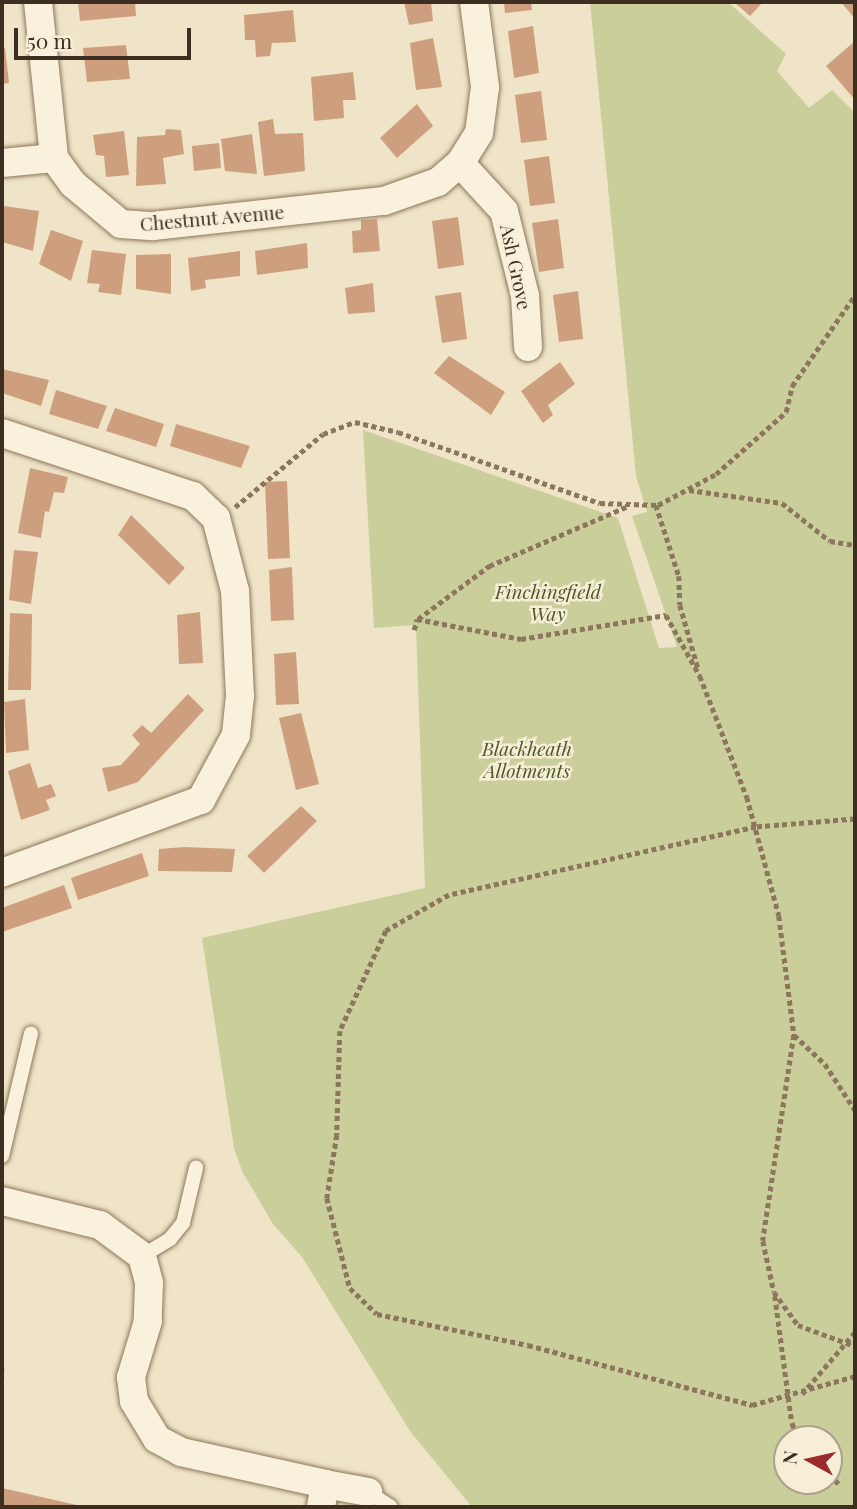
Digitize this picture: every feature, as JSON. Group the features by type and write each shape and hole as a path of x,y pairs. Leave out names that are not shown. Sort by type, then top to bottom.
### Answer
{"street":[{"path":"2,163 54,158 37,2"},
{"path":"460,163 479,133 485,87 474,2"},
{"name":"Chestnut Avenue","path":"54,158 92,204 121,224 153,226 384,201 438,182 460,163"},
{"name":"Ash Grove","path":"460,163 504,211 525,296 528,347"},
{"path":"2,433 193,496 216,518 235,591 240,682 236,735 223,767 201,800 2,873"},
{"path":"3,1201 100,1225 142,1256 149,1283 148,1321 131,1377 134,1401 150,1431 181,1452 323,1496 379,1500"}],"lane":[{"path":"2,1156 31,1033"},
{"path":"142,1256 170,1239 183,1223 196,1168"}],"path":[{"path":"216,518 323,434 339,424 355,422 398,432 600,503 656,505 689,490 749,449 786,412 792,386 855,295"},
{"path":"689,490 782,503 830,541 855,545"},
{"path":"414,630 417,620 488,566 631,505"},
{"path":"656,505 700,676 756,827 779,916 794,1035 763,1241 774,1292 788,1398 795,1425"},
{"path":"417,620 521,639 666,615 700,676"},
{"path":"855,819 756,827 449,895 386,931 340,1031 337,1135 327,1198 350,1288 377,1314 528,1345 752,1405 801,1395 855,1376"},
{"path":"794,1035 825,1064 855,1110"},
{"path":"774,1292 798,1325 855,1346"},
{"path":"801,1395 855,1332"},
{"path":"2,1367 2,1377"}],"green space":[{"path":"590,2 728,2 786,54 777,71 809,108 832,90 855,113 855,1507 472,1507 410,1431 302,1257 273,1224 242,1171 234,1148 202,938 425,888 416,625 374,628 363,430 618,518 659,648 677,647 632,516 647,512 636,476"}],"building":[{"path":"78,2 135,2 136,16 80,21"},
{"path":"404,2 431,2 433,21 409,25"},
{"path":"504,2 531,2 532,10 505,13"},
{"path":"734,2 763,2 750,16"},
{"path":"841,2 855,2 855,19"},
{"path":"293,10 296,42 272,43 270,56 256,57 255,40 245,40 244,15"},
{"path":"533,26 539,73 514,78 508,31"},
{"path":"433,38 442,87 416,90 410,43"},
{"path":"855,41 855,100 826,66"},
{"path":"126,45 130,79 87,82 83,48"},
{"path":"2,48 5,48 9,83 2,84"},
{"path":"353,72 356,100 343,100 344,118 314,121 311,77"},
{"path":"541,91 547,140 521,143 515,95"},
{"path":"417,104 433,126 397,158 380,138"},
{"path":"273,119 275,134 303,133 305,171 264,176 258,122"},
{"path":"166,129 181,130 184,154 163,158 166,184 136,186 137,137 165,135"},
{"path":"124,131 129,175 106,177 104,156 96,155 93,135"},
{"path":"252,134 257,174 225,171 221,139"},
{"path":"219,143 221,168 194,171 192,146"},
{"path":"549,156 555,203 530,206 524,160"},
{"path":"4,206 39,211 33,251 2,242"},
{"path":"458,217 464,265 438,269 432,221"},
{"path":"377,219 380,251 353,253 352,231 361,230 361,220"},
{"path":"558,219 564,268 539,272 532,223"},
{"path":"51,230 83,241 71,281 39,264"},
{"path":"307,243 308,268 257,275 255,251"},
{"path":"92,250 126,254 121,295 98,292 100,284 87,283"},
{"path":"240,251 240,276 205,280 206,288 191,291 188,258"},
{"path":"171,254 171,294 136,289 136,255"},
{"path":"373,283 375,312 348,314 345,288"},
{"path":"578,291 583,339 559,342 553,295"},
{"path":"461,292 467,339 442,343 435,296"},
{"path":"449,356 505,392 491,415 434,373"},
{"path":"560,362 575,384 548,405 553,415 543,423 521,391"},
{"path":"2,369 49,380 41,406 2,393"},
{"path":"56,390 107,406 98,429 49,414"},
{"path":"115,408 164,424 156,447 106,431"},
{"path":"176,424 250,446 241,468 170,446"},
{"path":"30,468 68,477 64,493 54,492 49,512 45,511 41,538 18,533"},
{"path":"287,481 290,558 268,559 265,482"},
{"path":"131,515 185,568 169,585 118,535"},
{"path":"14,550 38,552 31,604 9,600"},
{"path":"292,567 294,620 271,621 269,570"},
{"path":"200,612 203,663 179,664 177,615"},
{"path":"10,613 32,614 31,690 8,690"},
{"path":"296,652 299,704 276,705 274,654"},
{"path":"188,694 204,710 138,782 108,792 102,768 121,765 140,744 132,735 142,725 151,733"},
{"path":"25,699 29,750 6,753 4,702"},
{"path":"301,713 319,784 296,790 279,718"},
{"path":"30,763 38,788 51,784 56,796 46,800 50,810 21,820 8,771"},
{"path":"301,806 317,821 264,873 247,856"},
{"path":"159,849 235,849 232,872 158,871"},
{"path":"142,853 149,876 78,900 71,878"},
{"path":"64,885 72,908 2,932 2,908"},
{"path":"2,1488 81,1506 81,1507 2,1507"}],"park label":[{"name":"Finchingfield Way","path":"548,603"},
{"name":"Blackheath Allotments","path":"527,760"}]}
